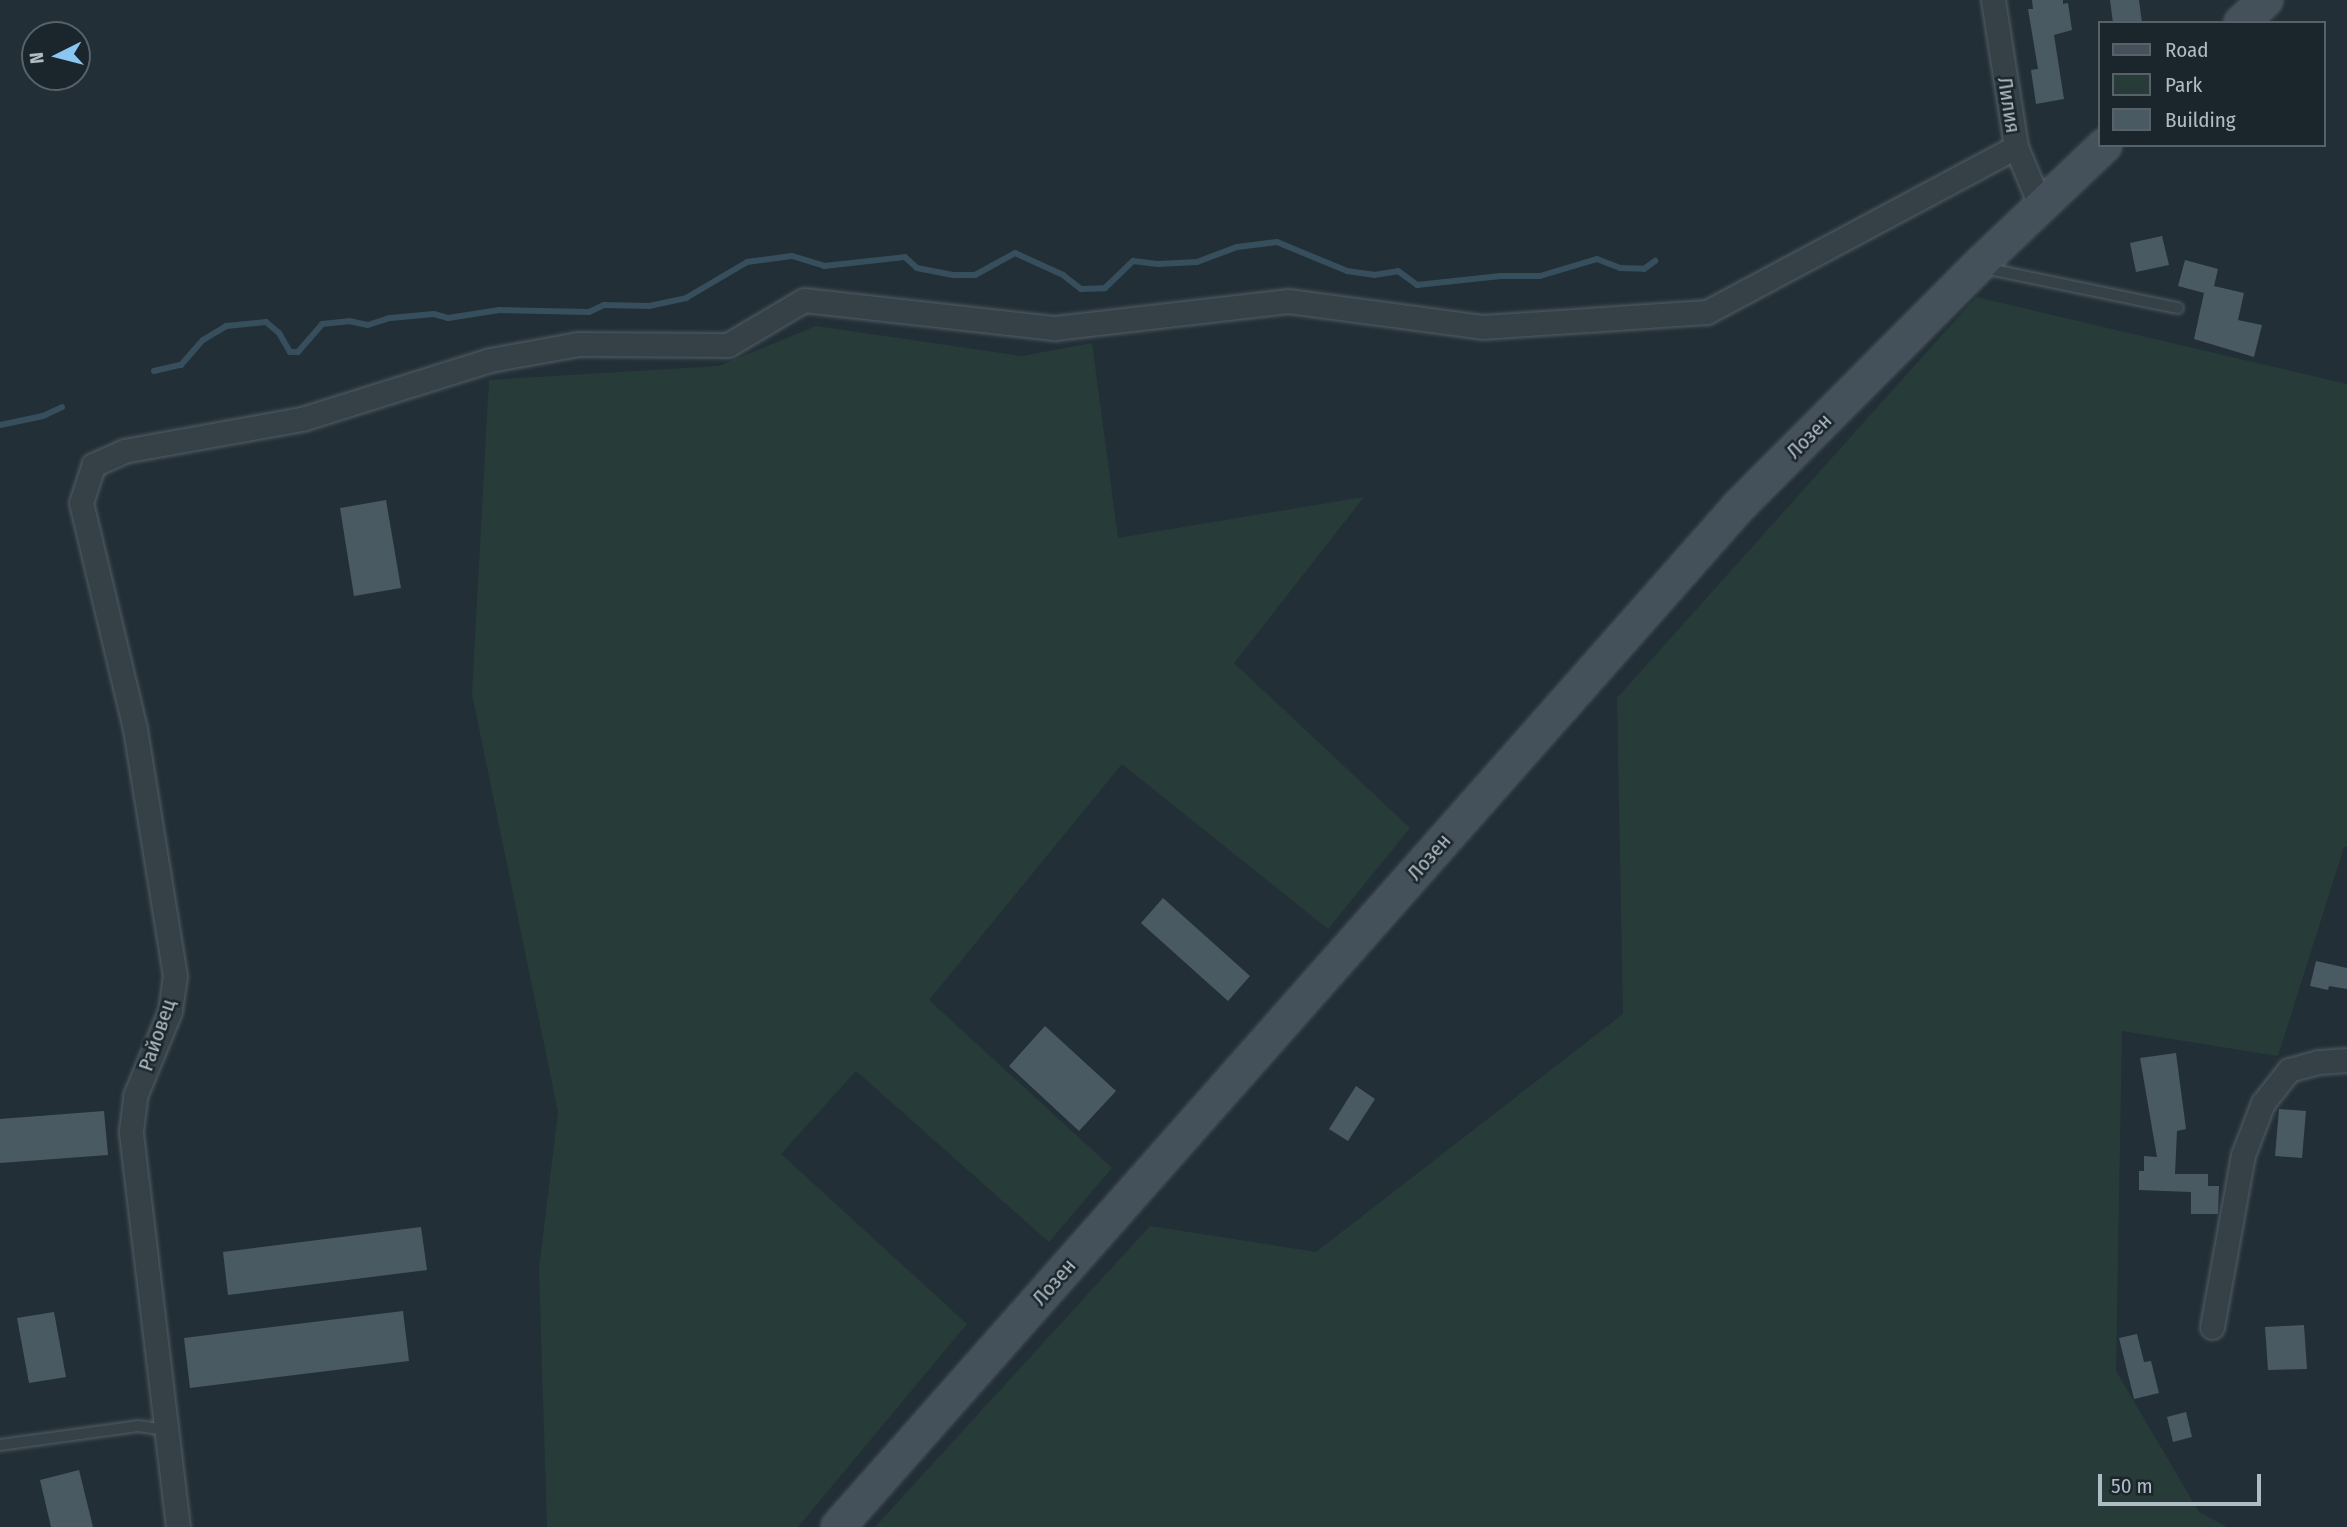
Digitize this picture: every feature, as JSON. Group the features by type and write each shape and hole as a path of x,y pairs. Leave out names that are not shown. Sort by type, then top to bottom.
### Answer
{"street":[{"name":"Лилия","path":"1993,0 2015,148 2040,205"},
{"path":"2243,21 2266,0"},
{"name":"Лозен","path":"838,1527 1739,506 1978,266 2103,147"},
{"name":"Райовец","path":"178,1527 131,1131 135,1096 170,1011 175,976 135,729 81,503 93,465 124,451 302,419 490,360 578,344 728,345 804,300 1055,328 1288,301 1482,327 1707,312 2015,148"},
{"path":"2213,1327 2243,1155 2263,1103 2289,1070 2319,1062 2347,1060"}],"lane":[{"path":"1978,266 2178,308"},
{"path":"0,1445 138,1426 168,1430"}],"green space":[{"path":"1976,297 2347,384 2347,847 2344,847 2278,1056 2122,1031 2116,1371 2199,1512 2227,1527 875,1527 1150,1226 1316,1252 1623,1014 1617,698"},
{"path":"816,326 1022,356 1092,343 1118,538 1364,497 1234,663 1410,828 1328,929 1122,764 929,1000 1112,1168 1049,1242 856,1071 781,1154 967,1324 798,1527 547,1527 539,1269 558,1112 472,694 489,380 719,366"}],"building":[{"path":"2032,0 2063,0 2063,4 2068,3 2072,30 2054,35 2064,99 2036,104 2031,70 2038,69 2028,9 2033,9"},
{"path":"2110,0 2139,0 2142,21 2113,21"},
{"path":"2162,236 2169,265 2136,272 2130,243"},
{"path":"2185,260 2218,269 2214,286 2244,293 2238,320 2262,325 2254,357 2194,339 2204,293 2178,286"},
{"path":"386,500 401,588 354,596 340,508"},
{"path":"1163,898 1250,976 1228,1001 1141,923"},
{"path":"2316,961 2347,968 2347,989 2329,986 2328,990 2310,986"},
{"path":"1045,1026 1116,1091 1079,1131 1009,1066"},
{"path":"2176,1053 2186,1129 2177,1131 2175,1174 2208,1174 2208,1186 2219,1186 2218,1214 2191,1214 2191,1192 2139,1190 2139,1171 2144,1171 2144,1156 2157,1157 2140,1058"},
{"path":"1356,1086 1375,1099 1348,1141 1329,1129"},
{"path":"2279,1109 2306,1111 2302,1158 2275,1156"},
{"path":"104,1111 108,1155 0,1163 0,1119"},
{"path":"421,1227 427,1270 228,1295 223,1252"},
{"path":"403,1311 409,1361 190,1388 184,1338"},
{"path":"54,1312 66,1377 29,1383 17,1318"},
{"path":"2304,1325 2307,1369 2268,1370 2265,1327"},
{"path":"2137,1334 2144,1362 2151,1361 2159,1393 2134,1399 2119,1338"},
{"path":"2186,1412 2192,1437 2173,1442 2167,1417"},
{"path":"79,1470 93,1527 51,1527 40,1480"}],"waterway":[{"path":"154,371 181,365 203,340 226,326 266,322 279,333 290,352 298,352 322,324 349,321 368,325 390,318 434,314 448,318 499,310 589,312 604,305 649,306 686,298 747,262 792,256 824,266 905,257 917,268 954,275 975,275 1015,253 1063,275 1081,289 1105,288 1133,261 1158,264 1197,262 1237,247 1277,242 1347,271 1374,275 1398,271 1417,285 1501,276 1540,276 1597,259 1620,268 1644,269 1655,261"},
{"path":"0,425 43,416 62,407"}]}
